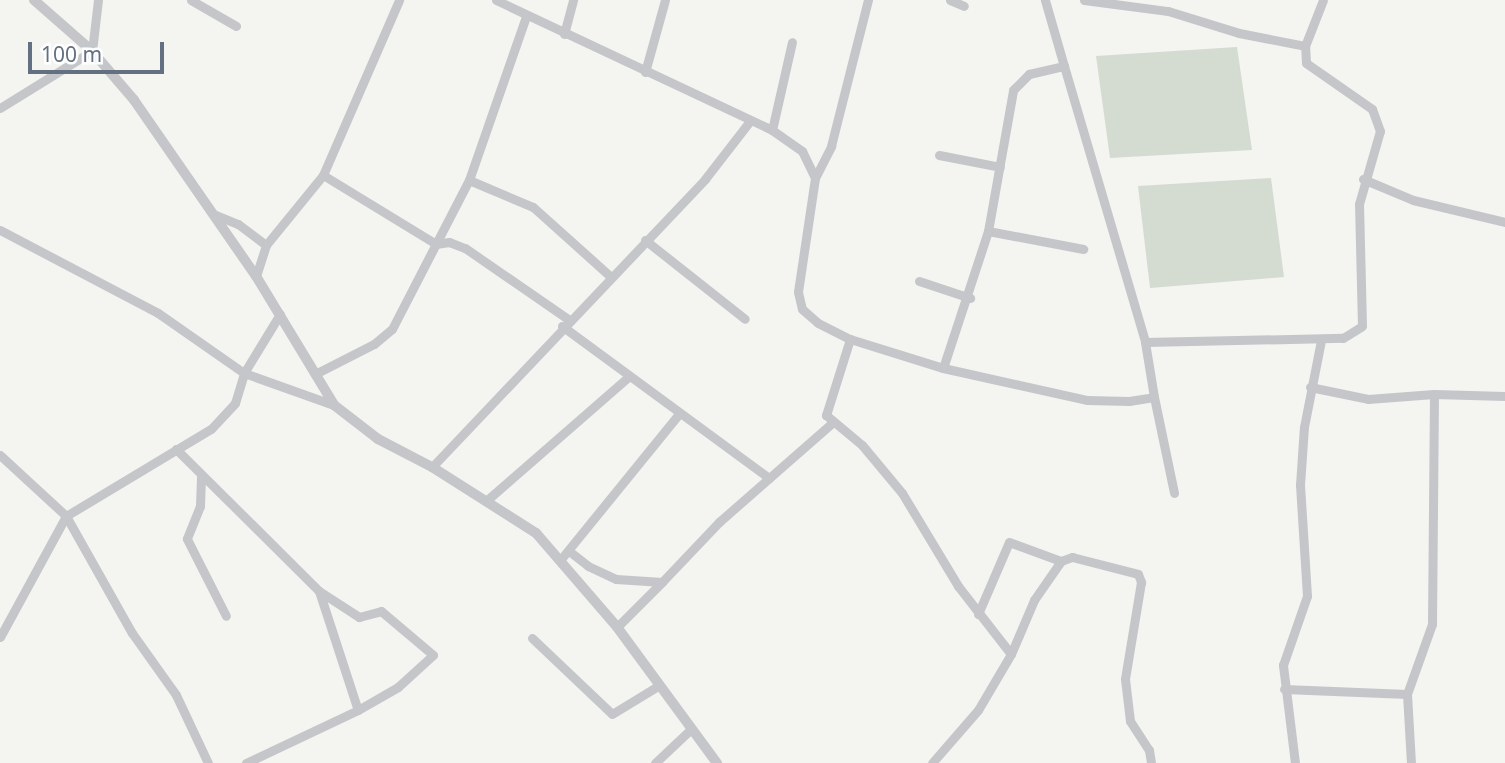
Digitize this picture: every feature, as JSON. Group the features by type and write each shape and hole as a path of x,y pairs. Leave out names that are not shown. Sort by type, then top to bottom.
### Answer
{"street":[{"path":"34,0 92,51 134,100 256,276 334,405"},
{"path":"92,51 98,0"},
{"path":"191,0 236,26"},
{"path":"256,276 266,245 323,174 399,0"},
{"path":"496,0 772,130 807,156 815,178"},
{"path":"564,34 573,0"},
{"path":"645,72 665,0"},
{"path":"868,0 831,146 815,178 799,302 808,317 850,339 943,368 1087,400 1154,397"},
{"path":"950,0 964,6"},
{"path":"1045,0 1145,342 1174,493"},
{"path":"1084,0 1168,11 1239,33 1305,46"},
{"path":"1145,342 1321,340 1354,335 1362,326 1357,238 1363,178 1380,131 1373,109 1306,63 1305,46 1323,0"},
{"path":"315,374 390,332 469,180 526,16"},
{"path":"772,130 792,43"},
{"path":"0,108 92,51"},
{"path":"943,368 970,298 988,232 1013,90 1029,74 1064,66"},
{"path":"432,467 565,322 705,178 750,121"},
{"path":"939,155 1000,167"},
{"path":"323,174 436,244 449,242 465,248 565,322 627,378 736,450 769,478"},
{"path":"1363,178 1413,200 1505,222"},
{"path":"469,180 533,207 610,276"},
{"path":"213,214 246,229 266,245"},
{"path":"0,230 158,313 243,373 334,405 378,439 432,467 536,533 565,555 616,579 662,582"},
{"path":"988,232 1083,249"},
{"path":"645,240 745,319"},
{"path":"919,281 970,298"},
{"path":"0,637 66,516 223,418 238,397 243,373 280,314"},
{"path":"850,339 824,411 832,423 862,445 902,494 978,614 1011,654"},
{"path":"1295,763 1283,665 1307,596 1300,485 1310,387 1321,340"},
{"path":"486,501 627,378"},
{"path":"1310,387 1368,399 1434,394 1505,396"},
{"path":"1412,763 1407,694 1432,624 1434,394"},
{"path":"565,555 679,414"},
{"path":"617,627 769,478 832,423"},
{"path":"176,449 201,477 319,591 359,617 381,611 433,655 398,687 358,710 246,763"},
{"path":"0,455 66,516 132,633 176,695 208,763"},
{"path":"201,477 200,506 187,539 226,616"},
{"path":"978,614 1009,542 1061,562"},
{"path":"565,555 717,763"},
{"path":"932,763 978,710 1011,654 1034,600 1061,562 1072,557 1140,577 1125,679 1130,721 1149,750 1151,763"},
{"path":"319,591 358,710"},
{"path":"532,638 612,714 658,685"},
{"path":"1284,689 1407,694"},
{"path":"655,763 691,729"}],"shaded area":[{"path":"1237,47 1252,150 1110,158 1096,56"},
{"path":"1271,178 1284,277 1150,288 1138,186"}]}
